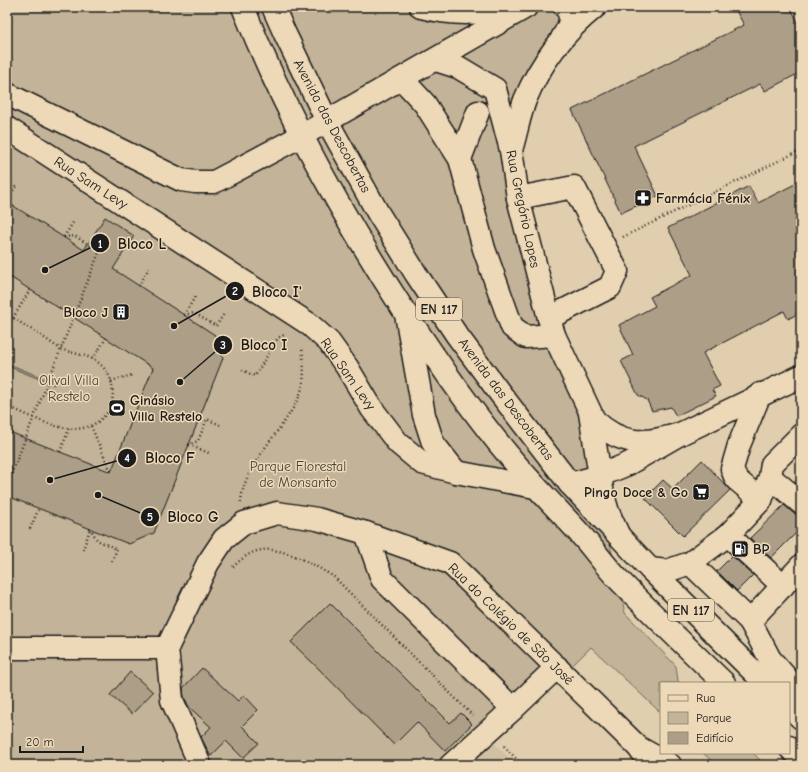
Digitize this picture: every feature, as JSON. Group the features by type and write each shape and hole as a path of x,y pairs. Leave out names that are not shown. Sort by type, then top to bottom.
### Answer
{"street":[{"name":"Avenida das Descobertas","path":"243,7 259,46 301,136 352,228 435,358 509,457 582,535 617,578 723,682"},
{"name":"Avenida das Descobertas","path":"274,7 284,34 327,121 378,213 456,334 570,484 650,569 764,682"},
{"path":"422,7 438,12 468,14 524,8"},
{"path":"558,44 567,29 570,18 568,10 565,7"},
{"path":"511,150 525,100 547,58 573,27 595,7"},
{"path":"7,94 181,180 214,182 301,136 436,60 524,8"},
{"name":"Rua Gregório Lopes","path":"436,60 458,66 494,89 511,150 518,198 551,326 594,420 603,429 626,440 640,442 661,440 680,434"},
{"path":"402,79 425,104 460,159 484,250 512,327 526,337 551,326 610,287 617,270 574,187 518,198"},
{"path":"460,159 478,112"},
{"name":"Rua Sam Levy","path":"7,128 309,324 329,342 347,367 372,409 398,443 422,463 456,472 536,487"},
{"path":"406,314 424,415 433,442 456,472"},
{"name":"Rua Gregório Lopes","path":"536,487 570,484 599,476 628,464 680,434 760,394 801,376"},
{"path":"760,394 739,445 732,469 736,479 761,500"},
{"path":"570,484 580,479 585,473 590,462 592,439 589,410"},
{"name":"Rua Gregório Lopes","path":"589,410 599,476 608,512 618,534"},
{"path":"650,569 668,571 690,563 728,535 761,500 770,477 772,464 801,435"},
{"path":"770,477 801,503"},
{"name":"Rua do Colégio de São José","path":"167,648 208,563 224,540 244,523 277,513 317,519 366,533 450,563 557,667 645,756 670,765"},
{"path":"366,533 382,579 513,709"},
{"path":"728,535 783,586"},
{"path":"690,563 750,621 770,659 801,694"},
{"path":"750,621 801,566"},
{"path":"7,648 167,648 172,700 200,765"},
{"path":"451,765 557,667"},
{"path":"790,707 801,718"},
{"path":"790,748 801,759"}],"path":[{"path":"605,246 801,150"},
{"path":"7,201 16,186"},
{"path":"74,221 64,237 75,236 91,246 97,236"},
{"path":"7,485 104,240"},
{"path":"138,286 149,268"},
{"path":"13,318 30,290"},
{"path":"196,297 184,315 194,313 216,326 224,314"},
{"path":"7,314 61,349 93,359 102,365 108,372 112,381 113,390 111,405 104,417 91,426 78,430 50,424 7,406"},
{"path":"244,523 241,500 248,475 298,398 303,381 302,347 304,334 309,324"},
{"path":"93,359 106,338"},
{"path":"242,370 255,376 273,346"},
{"path":"112,381 132,375"},
{"path":"111,405 122,410"},
{"path":"209,453 188,445 198,441 207,419 220,425"},
{"path":"91,426 111,472"},
{"path":"60,452 69,429"},
{"path":"30,529 39,508"},
{"path":"83,550 90,528 97,540 117,549 112,561"},
{"path":"230,570 239,561 250,554 262,550 275,550 316,565 334,577 522,765"}],"shaded area":[{"path":"7,363 55,383 54,385 7,366"},
{"path":"494,743 517,765 467,765"}],"green space":[{"name":"Parque Florestal de Monsanto","path":"7,7 591,7 545,57 513,171 575,381 625,613 676,666 679,682 660,682 660,712 591,647 493,744 468,765 7,765"},
{"path":"704,754 754,754 765,765 716,765"}],"building":[{"path":"734,7 790,7 801,27 801,72 765,91 760,84 634,146 658,196 621,213 572,110 744,25"},
{"path":"795,184 801,196 801,312 788,319 784,311 703,353 720,386 712,390 716,396 676,416 671,407 652,411 647,400 638,395 621,361 633,355 619,325 655,306 650,297 692,275 668,228 749,186 758,203"},
{"path":"7,202 84,250 105,217 134,236 113,269 215,335 223,358 154,533 129,544 7,496 7,431 111,472 153,368 7,275"},
{"path":"702,460 730,490 683,536 645,498 663,480 673,489"},
{"path":"784,505 793,513 801,515 801,528 771,558 750,538"},
{"path":"732,556 753,575 737,591 717,571"},
{"path":"330,603 450,723 461,713 472,724 445,751 417,722 394,745 291,642"},
{"path":"202,668 238,701 244,695 258,710 242,726 259,743 243,758 226,741 211,756 201,737 211,727 189,707 184,697 183,688"},
{"path":"130,672 153,692 132,714 110,695"}],"place":[{"name":"Farmácia Fénix","path":"643,198"},
{"name":"Bloco L","path":"45,270"},
{"name":"Bloco J","path":"121,312"},
{"name":"Bloco I'","path":"174,326"},
{"name":"Bloco I","path":"180,382"},
{"name":"Ginásio Villa Restelo","path":"117,408"},
{"name":"Bloco F","path":"50,480"},
{"name":"Pingo Doce & Go","path":"701,492"},
{"name":"Bloco G","path":"98,495"},
{"name":"BP","path":"740,549"}],"park label":[{"name":"Olival Villa Restelo","path":"69,388"}]}
